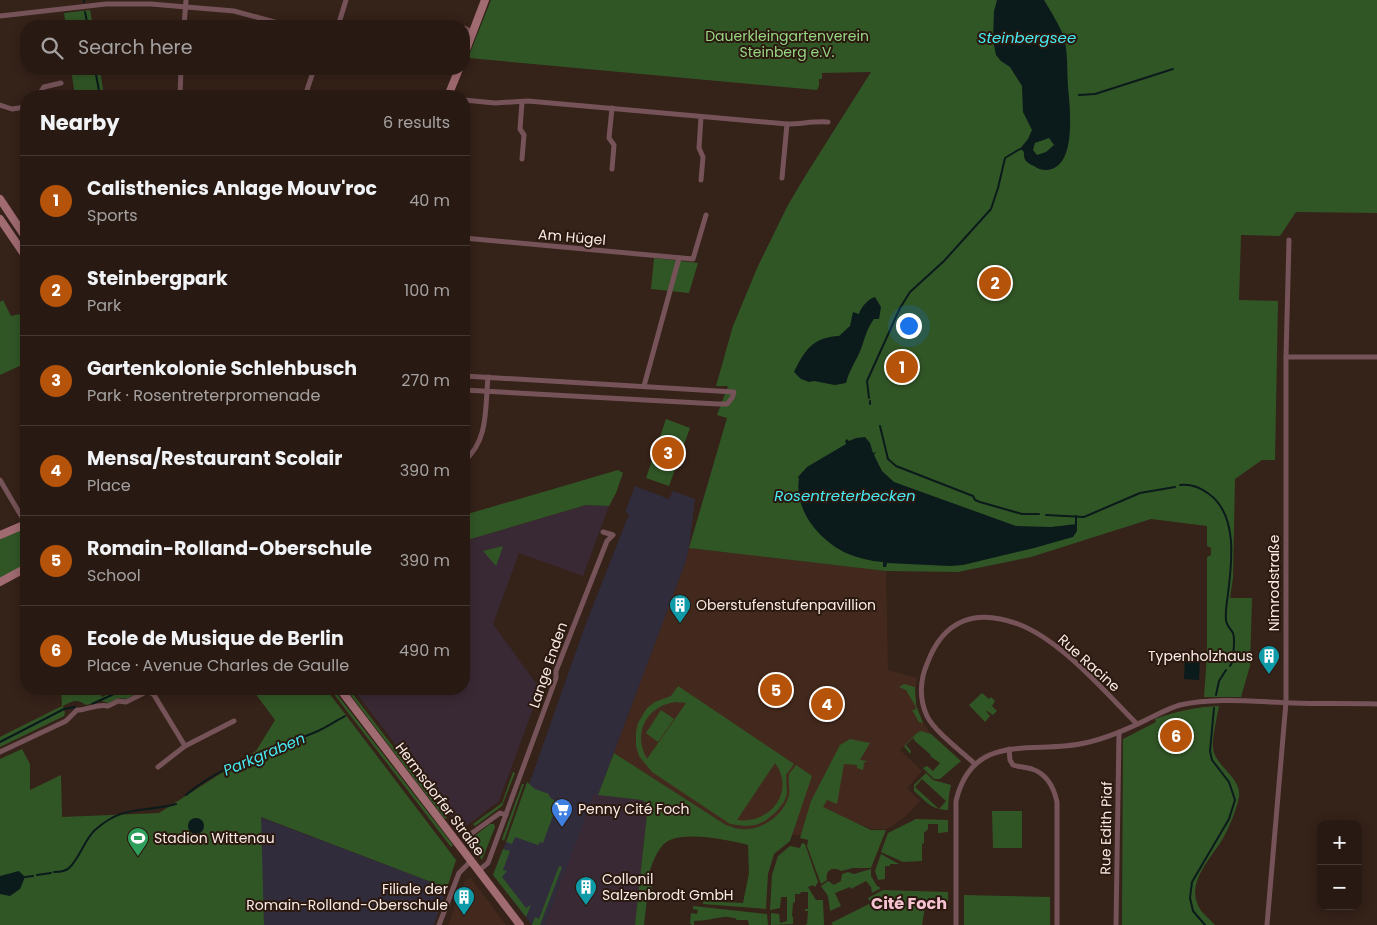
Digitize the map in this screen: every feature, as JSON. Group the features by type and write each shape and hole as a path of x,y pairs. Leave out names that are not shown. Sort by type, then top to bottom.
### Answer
{"main road":[{"path":"470,40 485,0"},
{"path":"450,90 456,75"},
{"path":"0,199 20,228"},
{"path":"0,219 20,247"},
{"path":"0,535 20,527"},
{"path":"0,582 20,571"},
{"name":"Hermsdorfer Straße","path":"345,695 520,925"}],"street":[{"path":"185,20 186,0"},
{"path":"340,20 346,0"},
{"path":"0,16 106,4 151,4 244,12 270,20"},
{"path":"180,90 181,75"},
{"path":"307,90 312,75"},
{"path":"42,90 61,83"},
{"path":"470,101 495,103 528,101 787,124 815,121 828,122"},
{"path":"522,102 520,129 524,135 522,159"},
{"path":"0,105 12,109 20,108"},
{"path":"612,108 609,138 614,146 612,169"},
{"path":"701,116 699,148 703,157 701,180"},
{"path":"782,178 787,124"},
{"path":"644,386 679,258 693,259 706,215"},
{"name":"Am Hügel","path":"470,239 679,258"},
{"name":"Nimrodstraße","path":"1267,925 1286,702 1286,358 1289,240"},
{"path":"1286,358 1377,357"},
{"path":"470,376 734,392 727,404 470,390"},
{"path":"470,455 476,449 483,432 488,377"},
{"path":"633,386 633,399"},
{"path":"0,480 20,514"},
{"name":"Lange Enden","path":"478,870 488,863 589,584 606,541 613,535 602,532"},
{"name":"Rue Racine","path":"975,764 930,721 924,707 922,688 923,674 936,642 952,626 970,619 989,618 1010,621 1055,645 1137,724"},
{"path":"0,752 66,721 77,710 86,710 102,704 108,706 118,700 126,702 140,695"},
{"path":"154,695 185,746"},
{"path":"956,925 956,801 965,777 975,764 992,754 1009,749 1081,744 1106,738 1172,707 1192,703 1220,701 1377,704"},
{"path":"158,767 185,746 234,721"},
{"name":"Rue Edith Piaf","path":"1116,925 1119,732"},
{"path":"1009,749 1010,760 1013,765 1035,770 1042,774 1052,785 1055,792 1057,802 1057,925"},
{"path":"468,836 500,813 506,815"},
{"path":"439,925 459,873 471,861"}],"shaded area":[{"path":"635,486 669,499 673,491 695,499 686,561 598,795 594,795 545,925 532,925 493,875 532,776 585,626 629,514 625,512"},
{"path":"586,505 609,506 583,576 519,553 493,624 535,682 542,685 499,801 461,830 358,695 470,695 470,539"},
{"path":"689,548 886,571 888,670 917,678 916,705 923,723 931,734 921,731 917,733 900,750 922,771 907,788 920,801 905,817 887,829 872,829 842,818 803,835 770,834 741,829 726,825 614,753 686,561"},
{"name":"Collonil Salzenbrodt GmbH","path":"594,794 642,800 648,804 635,925 545,925"},
{"path":"260,817 447,888 434,925 264,925"},
{"path":"470,878 506,925 448,925 465,881"}],"green space":[{"name":"Dauerkleingartenverein Steinberg e.V.","path":"491,0 1377,0 1377,213 1296,212 1280,236 1241,235 1239,300 1278,301 1275,460 1262,460 1235,479 1233,578 1230,598 1252,598 1250,666 1241,697 1204,697 1207,656 1207,557 1211,555 1211,548 1207,546 1207,526 1151,519 1031,557 958,572 886,571 689,548 727,418 717,415 728,386 716,386 733,326 758,266 788,205 871,72 822,73 822,79 819,79 817,90 470,58 470,53"},
{"path":"90,10 92,20 65,20 64,13"},
{"path":"72,75 101,75 103,90 74,90"},
{"path":"654,258 698,263 689,293 651,289"},
{"path":"3,300 11,316 19,314 20,316 20,366 0,375 0,302"},
{"path":"666,419 690,428 669,486 646,478"},
{"path":"618,470 623,473 609,506 586,505 470,539 470,513"},
{"path":"20,531 20,568 0,579 0,539"},
{"path":"503,546 496,566 483,551"},
{"path":"904,684 915,687 916,705 923,723 919,722 912,710 915,710 916,707 906,690 899,687"},
{"path":"678,686 794,764 786,775 787,794 784,802 776,812 765,821 756,825 730,824 652,772 639,756 636,746 638,723 647,708 655,702 671,696","holes":["675,702 686,703 647,759 641,740 645,722 657,709","775,763 781,774 783,784 781,795 776,804 769,812 760,817 749,820 737,820"]},
{"path":"982,693 995,701 992,706 997,711 993,715 986,711 990,716 985,722 969,705"},
{"path":"61,695 100,695 102,697 106,695 134,695 126,699 119,698 108,703 102,701 86,705 77,701 72,702 63,706 64,716 0,747 0,737 62,706"},
{"path":"256,695 331,695 456,860 447,888 261,817 264,925 0,925 0,759 22,749 30,764 30,790 61,775 62,817 159,813 256,751 275,720"},
{"path":"335,695 338,695 453,845 451,847"},
{"path":"351,695 354,695 447,817 445,819"},
{"path":"1219,706 1213,748 1218,761 1233,778 1239,790 1239,797 1227,830 1202,871 1196,888 1195,896 1199,908 1215,925 1122,925 1123,739 1156,722 1155,719 1163,716 1194,708"},
{"path":"661,710 674,719 658,742 646,733"},
{"path":"921,731 931,734 961,761 940,779 934,779 923,768 927,766 933,771 940,763 930,756 913,738 906,745 911,751 910,754 904,746 917,733"},
{"path":"850,739 870,743 860,760 867,761 864,763 863,770 857,768 857,765 844,764 837,804 827,800 823,807 871,830 886,830 871,868 853,868 841,871 833,869 828,871 827,880 821,884 807,846 808,840 800,838 811,801 840,745"},
{"path":"614,753 726,825 739,829 757,827 777,815 789,795 789,775 796,765 812,776 790,841 774,854 768,874 766,909 703,904 703,901 743,903 749,873 748,845 709,838 678,838 665,843 656,856 648,876 656,900 647,899 644,925 635,925 648,804 642,800 598,795"},
{"path":"513,772 515,773 502,806 475,826 473,824 502,803"},
{"path":"926,773 933,780 951,785 948,810 939,809 933,807 914,791 914,785","holes":["922,779 946,801 939,809 915,787"]},
{"path":"527,782 535,789 549,794 552,799 558,802 543,843 540,842 538,845 515,837 512,844 506,842"},
{"path":"522,784 524,784 504,841 502,839"},
{"path":"992,811 1022,811 1022,848 993,848"},
{"path":"916,819 948,820 948,832 938,833 938,824 928,824 928,829 924,833 924,843 922,844 922,861 903,862 881,852 888,833"},
{"path":"490,824 494,824 495,827 482,860 468,841"},
{"path":"802,843 805,844 818,882 815,887 813,885 808,887 816,900 823,900 824,925 805,925 807,924 808,911 805,911 805,909 808,909 808,892 801,892 800,894 795,894 792,916 793,924 771,925 771,913 779,914 780,923 787,921 787,897 781,897 780,908 770,910 772,875 778,856 790,846 800,848"},
{"path":"503,849 510,851 503,870 507,871 502,877 526,908 531,905 526,917 493,875"},
{"path":"881,854 899,864 885,866 885,879 878,880 875,871"},
{"path":"559,866 562,867 540,925 532,925 535,917 539,919"},
{"path":"871,869 871,876 877,886 881,888 872,893 871,887 866,881 851,889 850,887 835,893 841,906 830,911 828,896 821,886 828,881 834,885 841,881 842,874 848,872 854,874"},
{"path":"883,890 948,892 948,906 937,906 937,898 928,898 922,925 833,925 831,923 871,903 868,898"},
{"path":"964,895 1050,897 1050,925 964,925"},
{"path":"693,906 767,914 768,925 749,925 748,920 737,920 727,917 694,921 694,925 692,925 690,923 691,913 697,914 698,910 693,909"}],"water":[{"name":"Steinbergsee","path":"997,0 1044,0 1064,37 1067,56 1070,133 1065,156 1060,164 1052,169 1040,169 1029,164 1025,159 1024,152 1019,150 1028,139 1032,130 1023,112 1022,86 1010,67 996,55 993,40 994,11","holes":["1049,138 1054,145 1046,152 1037,155 1033,150 1035,143"]},
{"path":"875,297 881,307 879,319 874,319 866,333 846,383 835,385 814,381 809,382 801,379 794,372 810,347 822,339 839,336 850,326 853,312 859,314 865,304"},
{"name":"Rosentreterbecken","path":"865,437 870,443 873,453 876,452 874,455 882,471 894,482 1016,526 1051,527 1077,524 1077,531 1073,537 963,565 887,563 886,567 883,567 883,562 864,559 846,553 827,540 810,523 800,502 798,477 807,467 846,444 845,441 847,439 849,441"},
{"path":"1185,658 1200,659 1199,680 1184,679"},
{"path":"196,818 202,820 204,826 202,832 196,834 190,832 188,826 190,820"},
{"path":"19,871 25,877 20,889 10,896 0,894 0,876"}],"waterway":[{"path":"85,12 87,20"},
{"path":"1079,95 1095,94 1173,69"},
{"path":"96,75 99,90"},
{"path":"869,398 867,381 900,308 910,292 944,261 991,209 1005,158 1020,149"},
{"path":"880,426 888,459 896,466 973,496 975,500 980,502 1022,514 1039,514"},
{"path":"1180,485 1195,486 1209,494 1225,514 1229,526 1231,568 1226,617 1234,640 1234,659 1230,666"},
{"path":"1046,515 1084,517 1140,493 1175,487"},
{"path":"1076,516 1076,526"},
{"path":"1216,695 1219,681 1226,670"},
{"path":"92,704 112,695"},
{"path":"0,742 64,709 75,707"},
{"path":"1205,925 1193,911 1190,898 1192,882 1229,819 1235,800 1229,782 1212,760 1210,751 1214,708"},
{"name":"Parkgraben","path":"186,795 200,784 232,766 318,731 345,716"},
{"name":"Parkgraben","path":"54,872 64,871 69,868 91,834 115,816 176,804"},
{"name":"Parkgraben","path":"37,875 51,873"},
{"name":"Parkgraben","path":"25,877 33,876"}],"place":[{"name":"Steinbergpark","path":"995,283"},
{"name":"Calisthenics Anlage Mouv'roc","path":"902,367"},
{"name":"Gartenkolonie Schlehbusch","path":"668,453"},
{"name":"Oberstufenstufenpavillion","path":"680,624"},
{"name":"Typenholzhaus","path":"1269,675"},
{"name":"Romain-Rolland-Oberschule","path":"776,690"},
{"name":"Mensa/Restaurant Scolair","path":"827,704"},
{"name":"Ecole de Musique de Berlin","path":"1176,736"},
{"name":"Penny Cité Foch","path":"562,828"},
{"name":"Stadion Wittenau","path":"138,857"},
{"name":"Collonil Salzenbrodt GmbH","path":"586,906"},
{"name":"Filiale der Romain-Rolland-Oberschule","path":"464,916"}],"district":[{"name":"Cité Foch","path":"909,903"}]}
